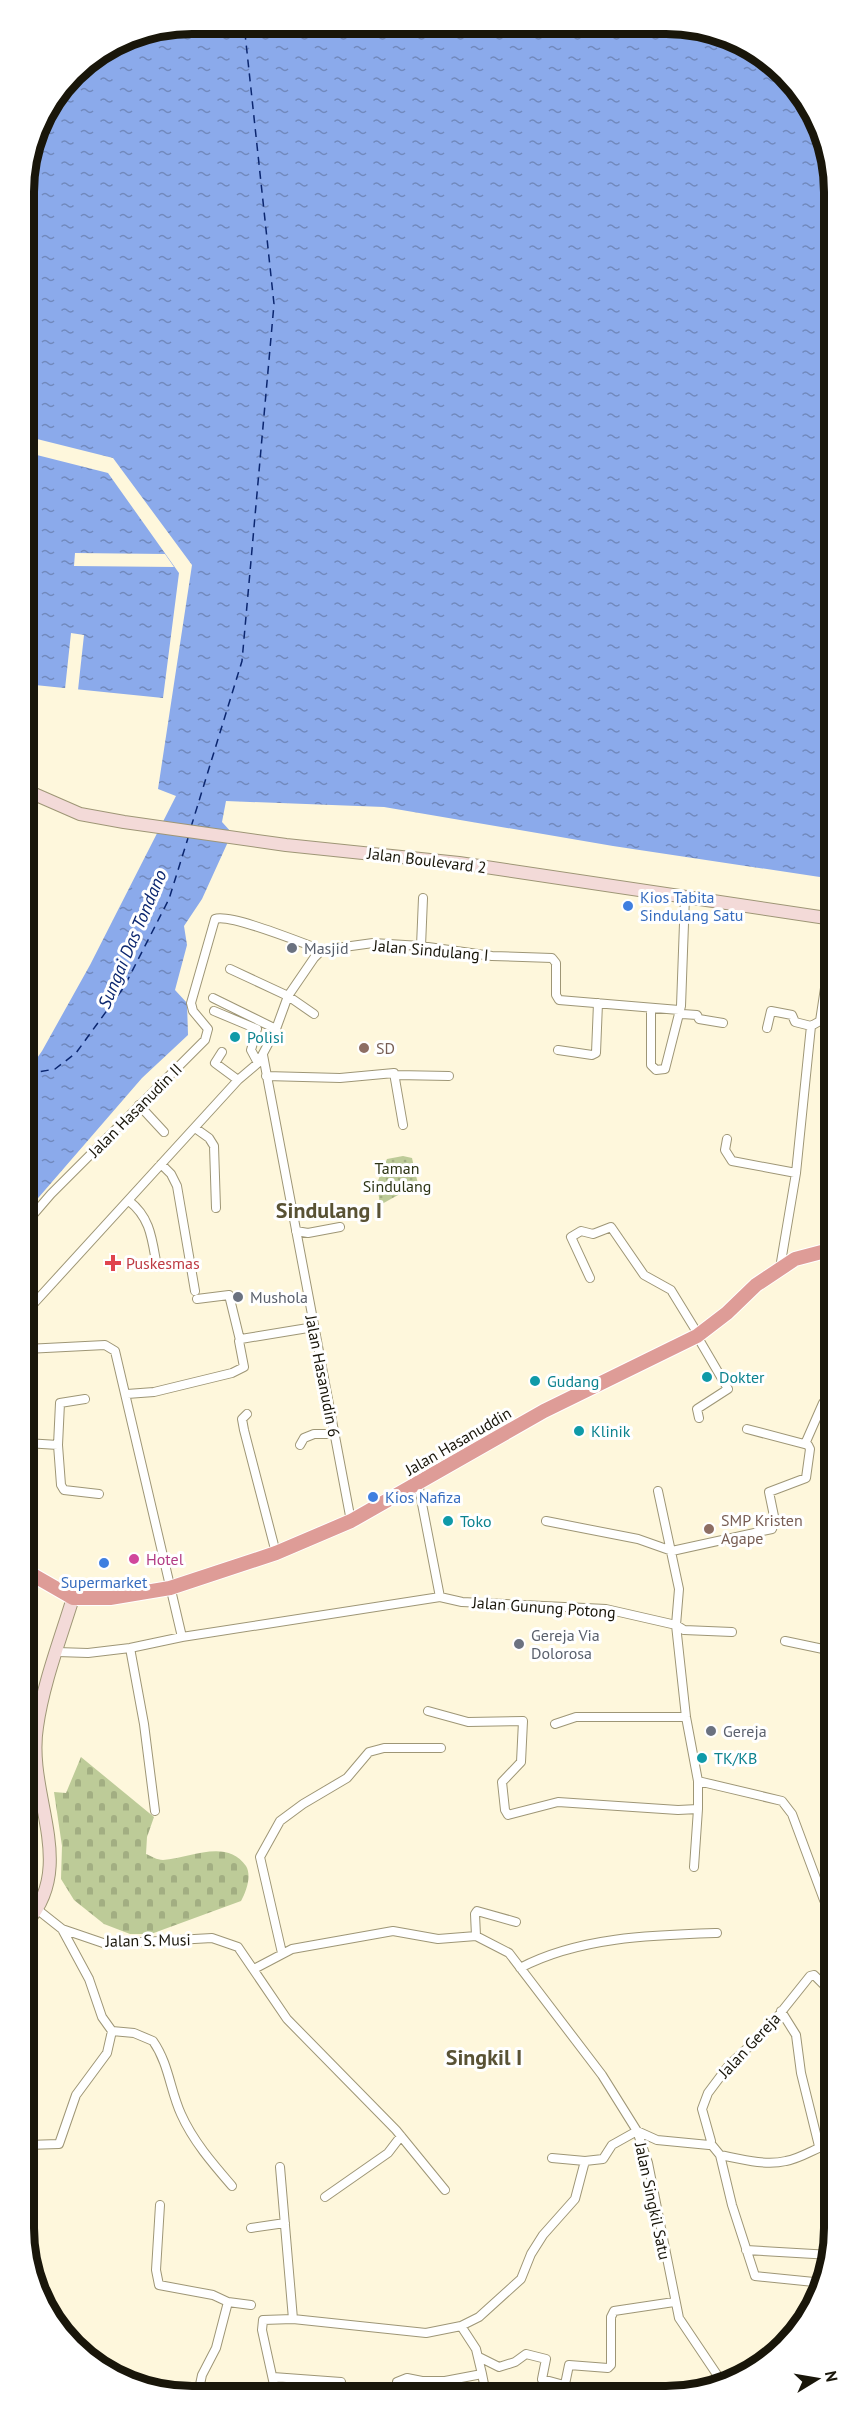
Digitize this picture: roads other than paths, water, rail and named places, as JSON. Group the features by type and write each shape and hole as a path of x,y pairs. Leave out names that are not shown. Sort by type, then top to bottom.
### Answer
{"highway":[{"name":"Jalan Hasanuddin","path":"73,1599 110,1598 170,1588 276,1553 351,1521 544,1411 697,1335 780,1268 808,1253 824,1250"},
{"path":"34,1576 73,1599"}],"main road":[{"name":"Jalan Boulevard 2","path":"35,794 80,814 113,820 274,843 459,863 824,918"},
{"path":"34,1914 38,1910 52,1868 37,1780 37,1727 73,1599"}],"street":[{"path":"651,1009 650,1062 652,1068 656,1070 665,1069 680,1008 685,896"},
{"path":"421,946 423,898"},
{"name":"Jalan Hasanudin II","path":"34,1214 207,1036 207,1025 192,1009 194,988 212,923 220,917 261,928 322,950"},
{"name":"Jalan Sindulang I","path":"322,950 373,943 421,946 492,956 554,959 557,967 557,998 569,1003 598,1003 651,1009 680,1008 682,1014 723,1023"},
{"path":"34,1303 238,1080 258,1063 276,1029 288,996 322,950"},
{"path":"230,969 288,996 314,1014"},
{"path":"767,1028 770,1011 773,1010 792,1015 795,1022 811,1026 820,1021 824,995"},
{"path":"213,998 276,1029"},
{"path":"558,1050 592,1055 596,1053 598,1003"},
{"path":"214,1011 257,1029 251,1050 258,1063"},
{"path":"780,1268 796,1173 811,1026"},
{"path":"222,1052 215,1063 238,1080"},
{"name":"Jalan Hasanudin 6","path":"263,1055 351,1521"},
{"path":"266,1076 340,1078 385,1072 396,1075 448,1076"},
{"path":"396,1075 403,1125"},
{"path":"139,1105 164,1132"},
{"path":"195,1128 209,1138 215,1151 216,1208"},
{"path":"727,1139 724,1150 732,1161 796,1173"},
{"path":"127,1394 154,1392 232,1373 244,1367 229,1294 196,1295 177,1186 171,1174 161,1164"},
{"path":"129,1201 145,1215 149,1224 157,1267"},
{"path":"296,1231 308,1233 340,1227"},
{"path":"590,1278 571,1237 581,1231 593,1234 611,1227 644,1275 671,1290 728,1389 697,1409 699,1418"},
{"path":"240,1340 314,1327"},
{"path":"34,1349 110,1346 115,1351 127,1394 182,1637"},
{"path":"85,1399 60,1403 58,1445 61,1488 99,1494"},
{"path":"805,1444 823,1403"},
{"path":"247,1413 242,1419 244,1430 276,1553"},
{"path":"546,1521 638,1539 672,1551 772,1529 775,1521 769,1492 806,1478 810,1449 805,1444 747,1429"},
{"path":"300,1445 304,1438 314,1434 334,1434"},
{"path":"34,1444 58,1445"},
{"path":"418,1483 440,1597"},
{"path":"658,1491 672,1551 680,1603 676,1625 686,1717 698,1781 694,1867"},
{"name":"Jalan Gunung Potong","path":"57,1652 88,1653 130,1648 182,1637 440,1597 462,1602 606,1609 676,1625 684,1630 732,1632"},
{"path":"785,1641 824,1649"},
{"path":"130,1648 144,1724 155,1811"},
{"path":"428,1711 468,1722 523,1721 521,1762 502,1782 505,1810 508,1815 558,1802 678,1810 698,1809"},
{"path":"555,1724 576,1717 686,1717"},
{"path":"282,1953 260,1857 280,1821 294,1809 347,1778 369,1752 384,1748 441,1748"},
{"path":"698,1781 784,1802 792,1814 824,1900"},
{"name":"Jalan S. Musi","path":"38,1910 62,1929 106,1944 212,1938 238,1947 287,2019 401,2136 445,2190"},
{"path":"254,1969 282,1953 393,1931 438,1938 476,1936 475,1914 477,1911 516,1922"},
{"path":"34,2145 59,2144 76,2096 107,2053 112,2031 102,2017 89,1979 62,1929"},
{"path":"520,1968 560,1951 597,1943 717,1933"},
{"name":"Jalan Singkil Satu","path":"476,1936 509,1953 602,2075 637,2131 648,2163 674,2302 683,2328 719,2377"},
{"name":"Jalan Gereja","path":"711,2144 702,2109 708,2093 729,2065 760,2038 811,1976 824,1984"},
{"path":"781,2011 796,2035 801,2073 819,2146"},
{"path":"112,2031 134,2033 153,2041 167,2068 178,2107 186,2125 196,2142 232,2186"},
{"path":"552,2158 585,2161 603,2159 612,2145 637,2131 657,2140 688,2145 711,2144 720,2155 755,2276 814,2282"},
{"path":"325,2197 388,2153 401,2136"},
{"path":"720,2155 757,2162 786,2161 824,2145"},
{"path":"275,2386 261,2322 266,2318 426,2333 461,2326 479,2317 521,2279 531,2254 543,2235 575,2199 585,2161"},
{"path":"280,2167 293,2319"},
{"path":"160,2205 156,2270 159,2285 213,2295 228,2302 251,2305"},
{"path":"251,2228 285,2223"},
{"path":"746,2250 822,2254"},
{"path":"200,2386 202,2375 216,2348 228,2302"},
{"path":"565,2386 569,2366 608,2368 611,2366 611,2317 614,2311 674,2302"},
{"path":"461,2326 479,2357 484,2386"},
{"path":"479,2357 499,2367 515,2362 526,2354 546,2359 542,2379 557,2386"},
{"path":"398,2386 397,2382 402,2379 445,2381 482,2374"},
{"path":"273,2377 341,2382"},
{"path":"422,2381 424,2386"}],"water":[{"name":"Sungai Das Tondano","path":"666,34 717,43 746,56 778,81 798,105 816,142 824,182 824,878 613,846 384,807 226,801 222,822 232,833 202,899 184,926 187,945 175,990 187,1003 188,1035 142,1078 35,1202 35,1062 90,965 176,796 158,789 192,565 113,458 35,438 36,172 47,132 61,105 88,74 105,61 152,40 182,35"},
{"path":"35,454 108,473 179,573 163,698 35,685"}],"place":[{"name":"Kios Tabita Sindulang Satu","path":"628,906"},
{"name":"Masjid","path":"292,948"},
{"name":"Polisi","path":"235,1037"},
{"name":"SD","path":"364,1048"},
{"name":"Puskesmas","path":"113,1263"},
{"name":"Mushola","path":"238,1297"},
{"name":"Dokter","path":"707,1377"},
{"name":"Gudang","path":"535,1381"},
{"name":"Klinik","path":"579,1431"},
{"name":"Kios Nafiza","path":"373,1497"},
{"name":"Toko","path":"448,1521"},
{"name":"SMP Kristen Agape","path":"709,1529"},
{"name":"Hotel","path":"134,1559"},
{"name":"Supermarket","path":"104,1563"},
{"name":"Gereja Via Dolorosa","path":"519,1644"},
{"name":"Gereja","path":"711,1731"},
{"name":"TK/KB","path":"702,1758"}],"district":[{"name":"Sindulang I","path":"329,1210"},
{"name":"Singkil I","path":"484,2057"}],"park label":[{"name":"Taman Sindulang","path":"397,1177"}]}
